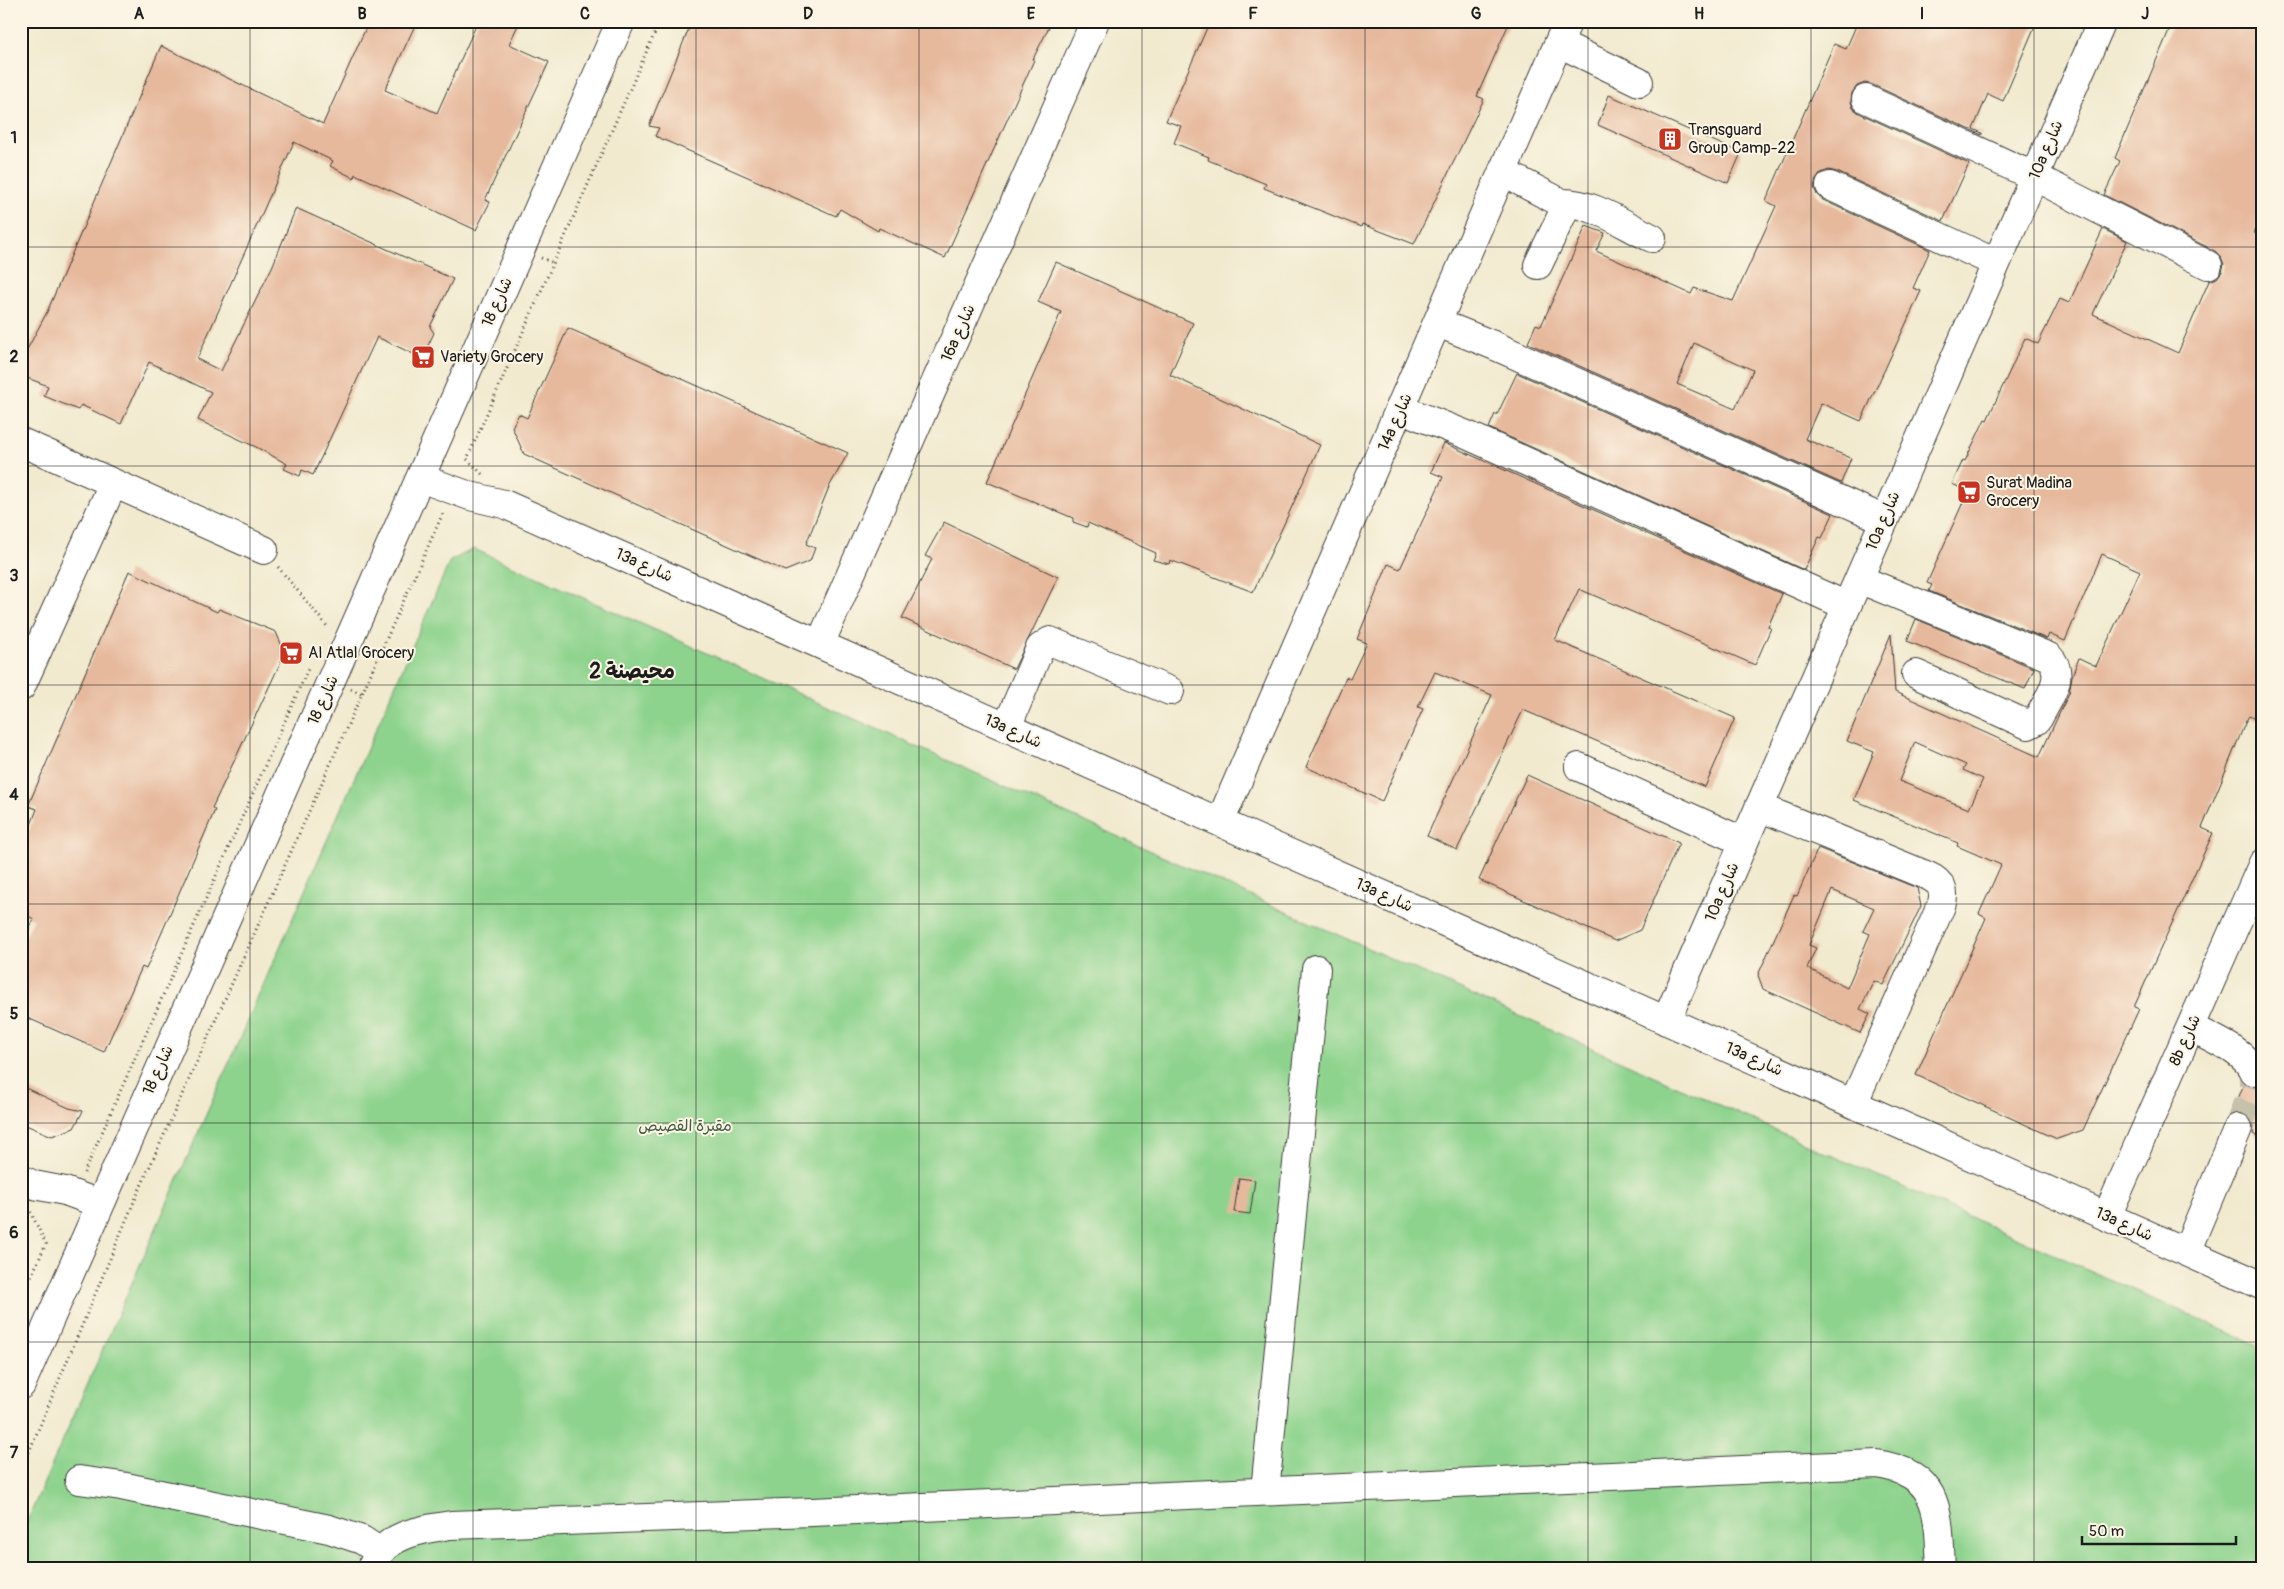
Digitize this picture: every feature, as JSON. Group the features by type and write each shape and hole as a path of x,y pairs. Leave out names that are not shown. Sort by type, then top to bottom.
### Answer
{"street":[{"name":"شارع 18","path":"22,1382 621,21"},
{"name":"16a شارع","path":"820,644 1095,21"},
{"name":"10a شارع","path":"1666,1021 1848,606 1883,519 2102,21"},
{"path":"1564,32 1639,82"},
{"name":"14a شارع","path":"1220,822 1564,32"},
{"path":"1866,99 2035,177 2208,265"},
{"path":"1504,173 1561,203 1576,203 1590,208 1652,238"},
{"path":"1830,186 1996,263"},
{"path":"1538,265 1564,210 1561,203"},
{"path":"1438,323 1502,349 1883,519"},
{"path":"1401,409 1467,435 1848,606"},
{"path":"21,442 264,550"},
{"name":"13a شارع","path":"424,467 496,497 1007,728 2263,1286"},
{"path":"21,687 113,484"},
{"path":"1859,579 2049,657 2056,666 2058,673 2039,717 2028,725 1916,674"},
{"path":"1007,728 1040,648 1050,640 1170,691"},
{"path":"1579,767 1744,842"},
{"path":"1759,808 1928,876 1941,884 1944,892 1941,906 1854,1104"},
{"name":"8b شارع","path":"2107,1216 2191,1027 2251,919 2263,863"},
{"path":"1265,1491 1316,969"},
{"path":"2191,1027 2240,1054 2250,1064 2253,1071"},
{"path":"2186,1252 2238,1128"},
{"path":"28,1182 65,1191 95,1214"},
{"path":"79,1480 121,1486 338,1531 362,1540 376,1560 388,1544 413,1533 451,1525 812,1512 1877,1464 1889,1466 1910,1474 1923,1484 1933,1499 1939,1522 1941,1568"}],"path":[{"path":"496,497 492,483 467,459 660,21"},
{"path":"21,1471 133,1204 443,513 452,512"},
{"path":"264,550 327,626"},
{"path":"323,635 331,618"},
{"path":"80,1176 84,1173 308,668"},
{"path":"21,1299 46,1244 26,1202 28,1182"}],"green space":[{"name":"مقبرة القصيص","path":"474,549 2263,1348 2263,1568 21,1568 21,1535 450,561"}],"building":[{"path":"369,21 417,21 385,90 437,113 478,21 520,21 509,44 549,62 485,200 490,202 476,230 355,174 354,178 330,166 333,161 294,142 197,359 221,371 273,265 296,208 453,279 430,327 434,333 422,358 377,337 313,475 302,470 300,476 284,469 287,464 198,420 211,392 149,362 121,424 81,405 78,410 44,396 48,386 22,376 27,367 21,364 21,361 47,312 161,46 323,124"},
{"path":"692,21 1052,21 1033,59 945,258 879,228 878,231 840,209 836,216 655,136 659,128 649,126"},
{"path":"1210,21 1510,21 1477,96 1484,99 1414,244 1362,224 1361,227 1264,188 1266,184 1208,160 1209,157 1174,143 1181,126 1166,121"},
{"path":"1858,21 2037,21 2003,101 1988,94 1973,129 1982,133 1982,135 1873,85 1865,83 1857,86 1852,93 1851,101 1853,108 1859,113 1969,164 1943,221 1837,172 1829,170 1821,173 1816,180 1814,187 1817,195 1823,200 1930,250 1913,288 1921,291 1861,421 1821,403 1805,439 1851,458 1841,483 1528,343 1536,324 1541,326 1586,226 1605,233 1596,251 1691,294 1694,288 1733,301 1776,206 1766,201 1834,44 1846,49","holes":["1694,343 1753,370 1735,409 1677,384"]},
{"path":"2173,21 2241,21 2263,31 2263,215 2254,233 2263,237 2263,723 2249,716 2246,721 2202,828 2213,833 2134,1007 2139,1009 2083,1130 2057,1139 1916,1075 1986,918 1979,914 2001,865 1957,846 1958,843 1854,800 1874,752 1847,741 1891,634 1895,692 2039,757 2069,693 2072,676 2079,658 2096,666 2140,571 2102,554 2065,641 2049,634 2047,639 1929,591 1932,585 1927,583 1968,491 1952,484 1963,460 1965,461 1985,419 1987,420 2025,338 2038,344 2060,299 2069,303 2103,229 2127,241 2093,314 2178,353 2209,281 2217,278 2222,272 2224,264 2221,257 2215,251 2104,195 2120,161 2115,158","holes":["1915,742 1966,765 1963,770 1983,779 1969,809 1899,781"]},
{"name":"Transguard Group Camp-22","path":"1609,95 1741,153 1728,183 1598,125"},
{"path":"1056,262 1193,323 1170,375 1320,445 1253,592 1170,560 1169,564 1153,560 1156,553 1088,523 1087,527 1073,522 1073,518 987,482 1061,312 1038,302"},
{"path":"568,328 848,453 829,487 806,544 815,548 810,561 785,571 524,454 512,427 519,414 527,418"},
{"path":"1517,373 1833,514 1822,538 1819,537 1804,570 1489,428"},
{"path":"1444,443 1782,594 1768,627 1771,628 1755,665 1579,589 1555,640 1735,718 1705,787 1523,710 1457,850 1427,836 1492,695 1435,672 1418,707 1423,709 1382,801 1306,767 1346,677 1350,679 1367,643 1357,639 1388,564 1400,569 1443,477 1431,472"},
{"path":"944,522 1058,577 1014,669 902,618 932,559 925,556"},
{"path":"129,571 217,612 219,609 276,632 285,653 212,808 215,810 146,969 142,967 104,1052 21,1015 21,946 34,919 21,913 21,851 37,809 28,806"},
{"path":"1916,619 2034,668 2025,689 1907,641"},
{"path":"1527,775 1679,843 1640,930 1615,941 1479,880"},
{"path":"1818,848 1917,888 1921,906 1883,985 1874,981 1860,1009 1870,1014 1860,1033 1763,989 1758,975 1794,895 1797,896","holes":["1832,890 1874,908 1863,931 1870,934 1847,988 1807,968 1816,948 1809,945"]},
{"path":"2263,1083 2263,1138 2253,1134 2254,1127 2251,1119 2244,1114 2232,1114 2244,1084 2254,1087"},
{"path":"21,1086 69,1108 83,1111 74,1128 52,1136 21,1123"},
{"path":"1239,1178 1255,1180 1250,1214 1234,1212"}],"tunnel":[{"path":"2238,1128 2253,1086 2253,1071"}],"place":[{"name":"Transguard Group Camp-22","path":"1670,139"},
{"name":"Variety Grocery","path":"423,357"},
{"name":"Surat Madina Grocery","path":"1969,492"},
{"name":"Al Atlal Grocery","path":"291,653"}],"district":[{"name":"محيصنة 2","path":"632,671"}]}
